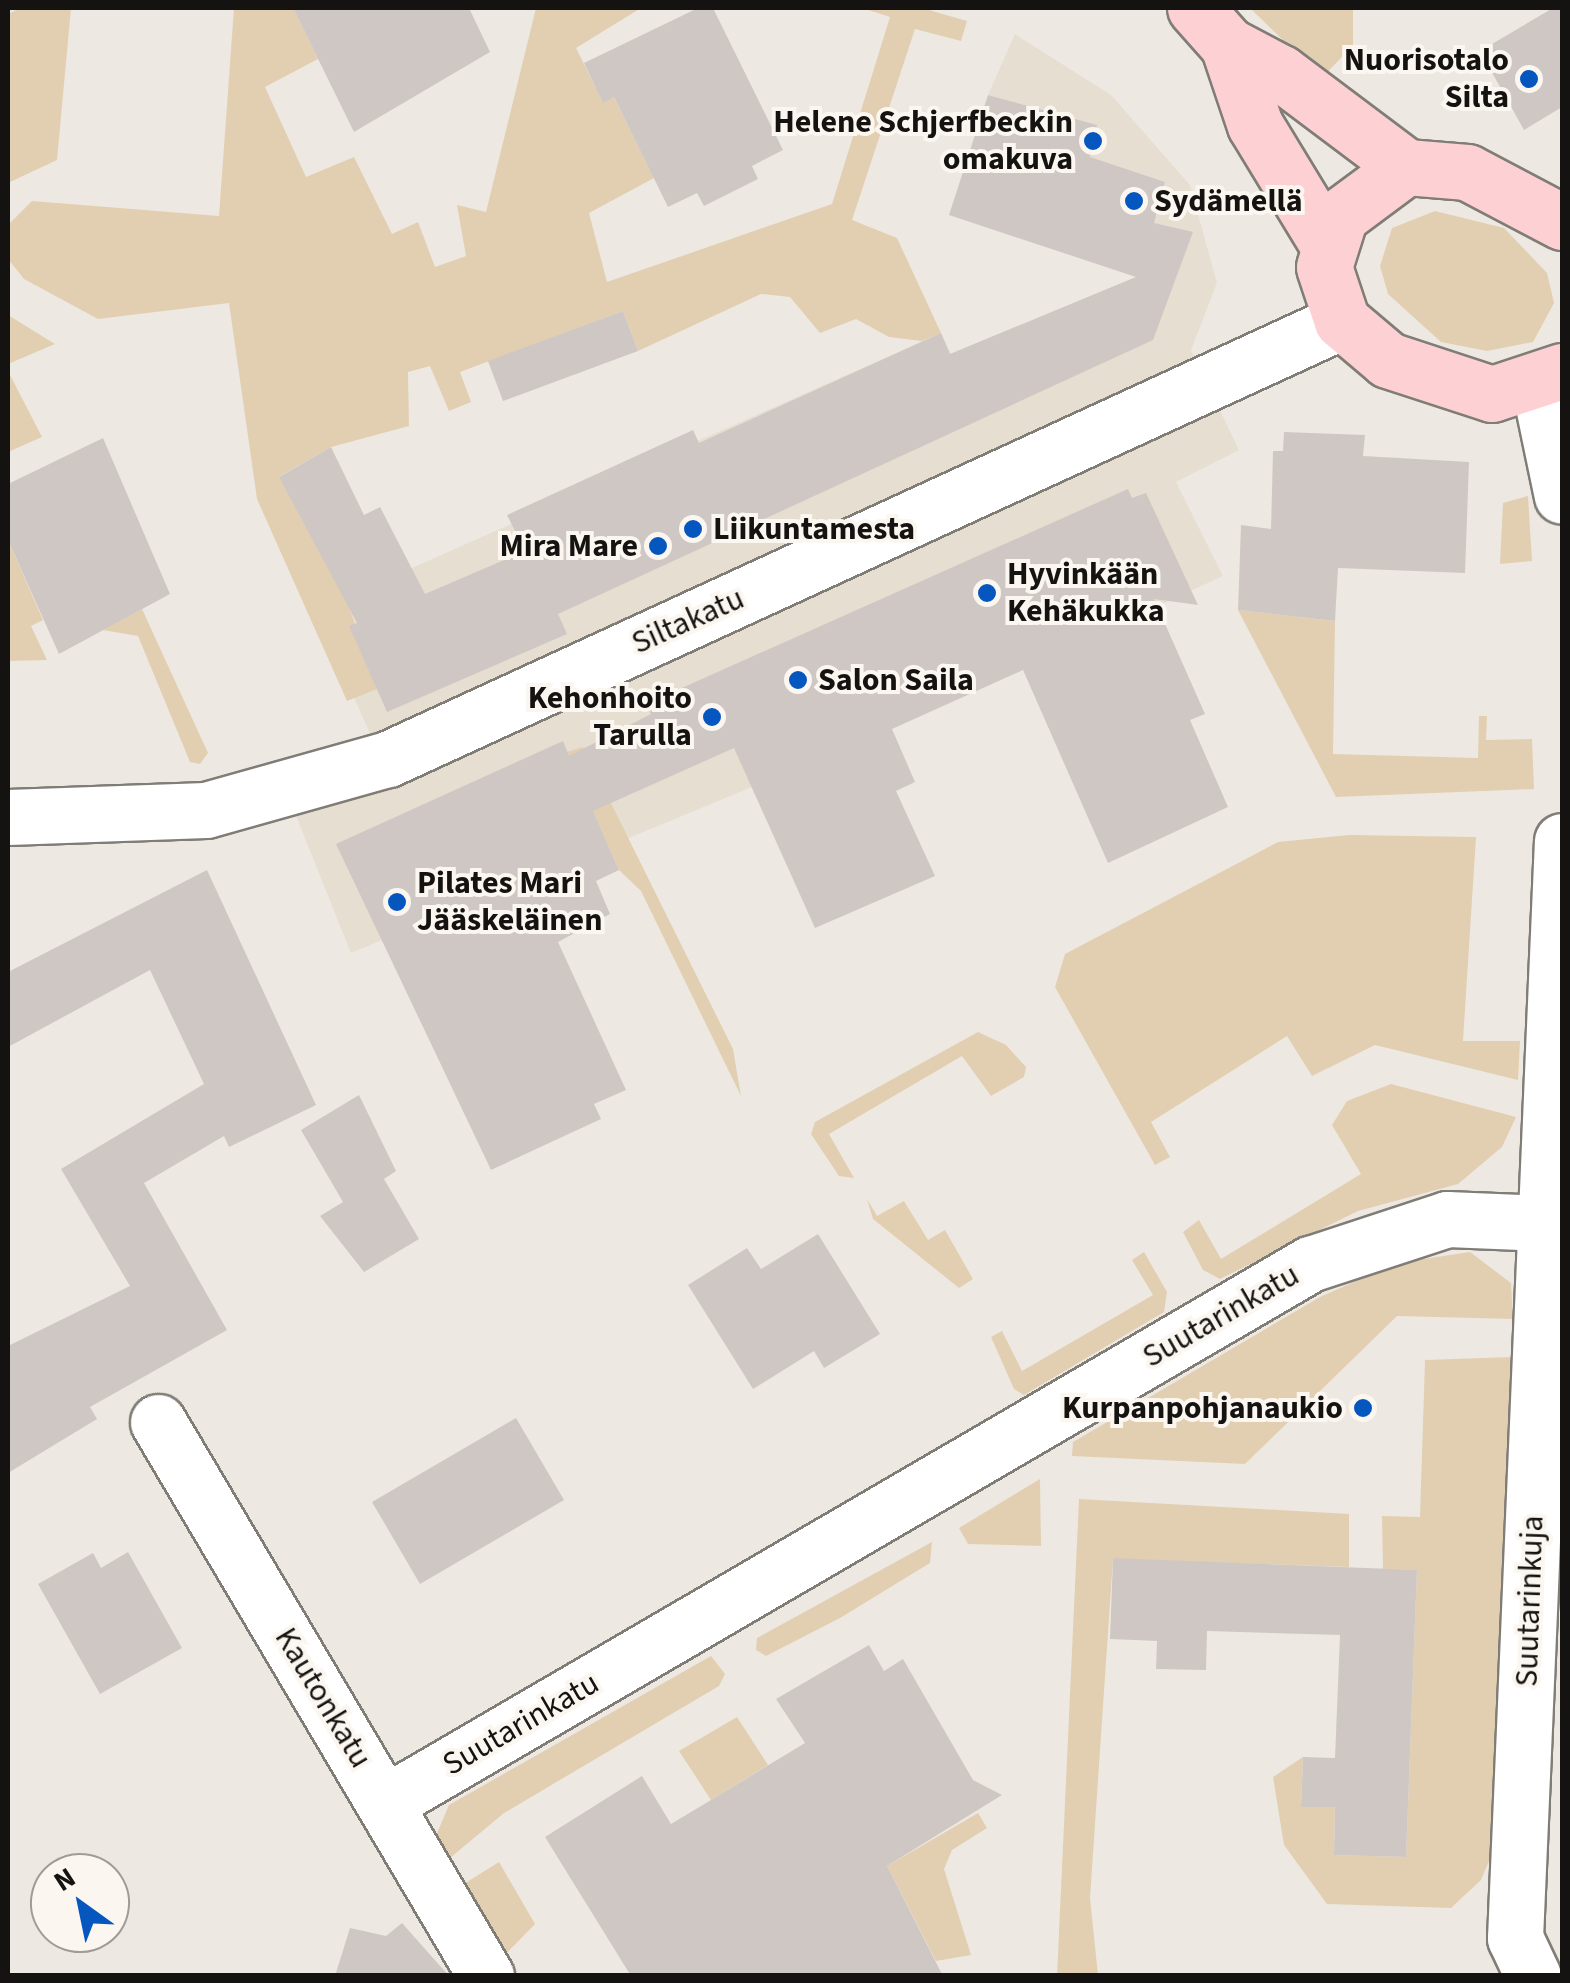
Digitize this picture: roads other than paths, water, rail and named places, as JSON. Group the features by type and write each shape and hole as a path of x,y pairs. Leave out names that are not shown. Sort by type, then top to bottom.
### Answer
{"street":[{"path":"1212,26 1406,168"},
{"path":"1212,26 1256,125 1326,242 1328,290 1342,321 1364,346 1440,382 1492,394 1550,379 1562,496"},
{"path":"1326,242 1363,192 1406,168 1466,172 1562,222"},
{"name":"Siltakatu","path":"8,817 206,810 388,759 1342,321"},
{"path":"1545,1222 1562,841"},
{"name":"Suutarinkatu","path":"384,1803 1310,1264 1447,1219 1545,1222"},
{"name":"Suutarinkuja","path":"1532,1976 1514,1938 1545,1222"},
{"name":"Kautonkatu","path":"158,1422 486,1976"}],"place":[{"name":"Nuorisotalo Silta","path":"1529,79"},
{"name":"Helene Schjerfbeckin omakuva","path":"1093,141"},
{"name":"Sydämellä","path":"1134,201"},
{"name":"Liikuntamesta","path":"693,529"},
{"name":"Mira Mare","path":"658,546"},
{"name":"Hyvinkään Kehäkukka","path":"987,593"},
{"name":"Salon Saila","path":"798,680"},
{"name":"Kehonhoito Tarulla","path":"712,717"},
{"name":"Pilates Mari Jääskeläinen","path":"397,902"},
{"name":"Kurpanpohjanaukio","path":"1363,1408"}]}
